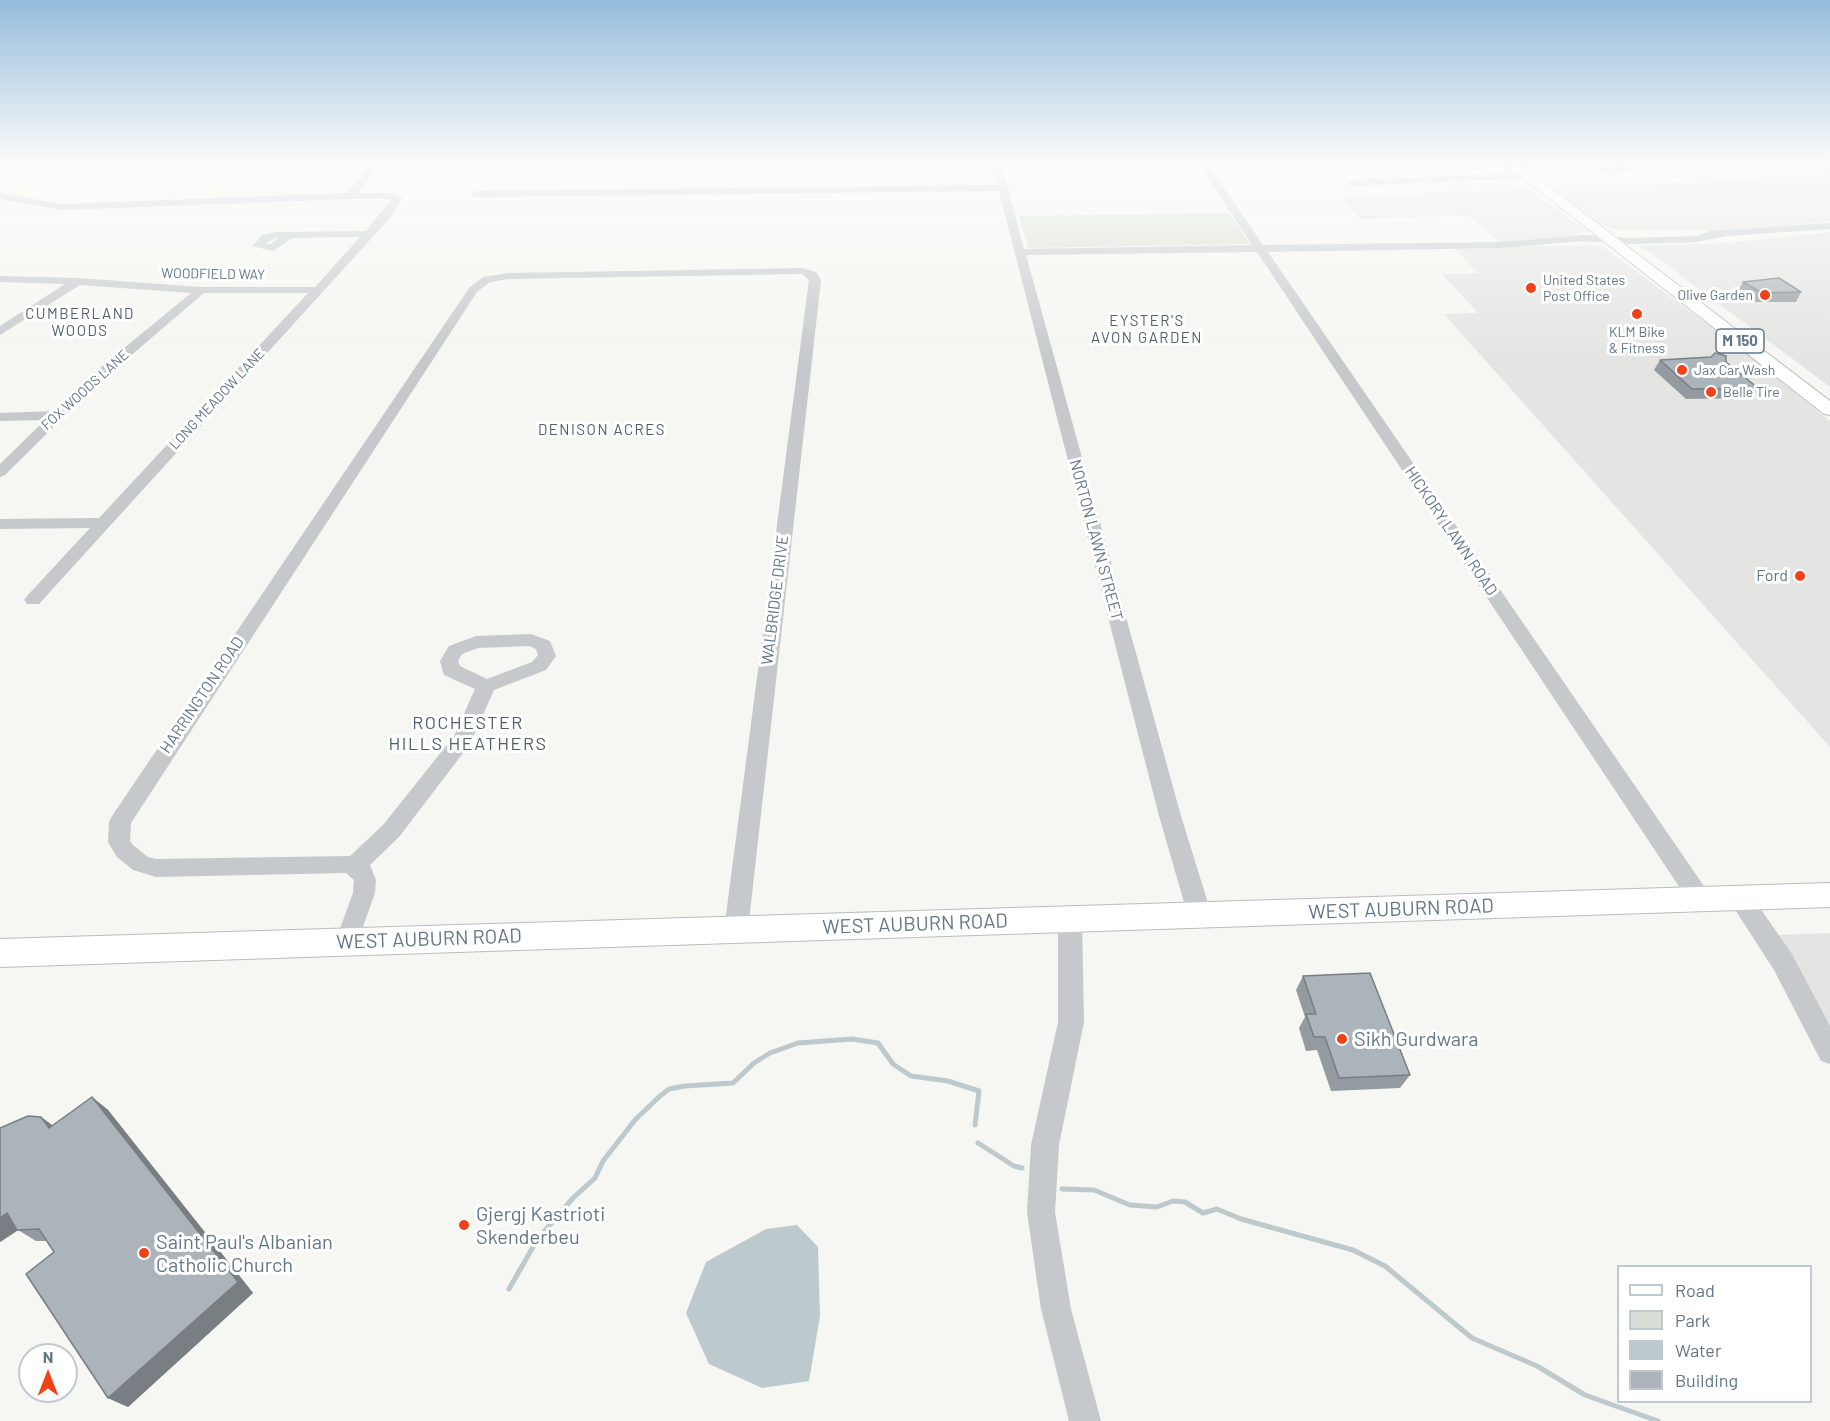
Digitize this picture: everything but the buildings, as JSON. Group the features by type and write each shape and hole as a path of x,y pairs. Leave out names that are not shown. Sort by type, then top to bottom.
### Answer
{"main road":[{"name":"M 150","path":"1596,229 1830,410"},
{"name":"WEST AUBURN ROAD","path":"0,952 1830,895"}],"street":[{"name":"LONG MEADOW LANE","path":"33,600 373,229"},
{"name":"NORTON LAWN STREET","path":"1015,229 1170,816 1200,916"},
{"name":"HICKORY LAWN ROAD","path":"1247,229 1700,899"},
{"path":"1021,252 1502,245 1606,237 1631,241 1684,240 1783,229"},
{"path":"289,235 369,234"},
{"name":"WALBRIDGE DRIVE","path":"481,282 509,276 810,273 815,280 736,930"},
{"name":"WOODFIELD WAY","path":"0,279 78,281 201,290 317,290"},
{"path":"0,331 78,281"},
{"name":"HARRINGTON ROAD","path":"354,867 345,864 156,868 141,864 125,851 119,842 120,822 472,290 481,282"},
{"name":"FOX WOODS LANE","path":"0,472 56,415 201,290"},
{"path":"0,417 56,415"},
{"path":"0,524 104,522"},
{"path":"347,942 364,893 365,880 362,872 354,867 398,824 463,739 486,686"},
{"path":"1740,898 1783,962 1830,1052"},
{"path":"1070,920 1071,1022 1045,1145 1041,1212 1056,1309 1085,1421"}],"shaded area":[{"path":"1485,229 1586,231 1569,236 1500,243"},
{"path":"1616,229 1741,229 1721,231"},
{"path":"1830,232 1830,387 1650,252 1637,246 1727,243"},
{"path":"1601,245 1734,344 1830,421 1830,747 1444,314 1478,313 1442,274 1478,273 1454,248"},
{"path":"1830,933 1830,1028 1777,935"}],"green space":[{"path":"1023,229 1240,229 1250,244 1028,248"}],"water":[{"path":"797,1225 818,1247 820,1316 809,1381 762,1388 709,1364 686,1313 706,1262 766,1229"}],"waterway":[{"path":"509,1289 537,1240 573,1198 595,1178 603,1161 635,1120 660,1096 669,1089 685,1086 733,1083 754,1063 770,1053 798,1043 852,1039 878,1043 893,1064 911,1076 948,1081 979,1091 975,1125"},
{"path":"978,1143 1014,1166 1022,1168"},
{"path":"1062,1189 1094,1190 1130,1205 1157,1207 1173,1201 1185,1202 1203,1213 1217,1209 1241,1219 1353,1250 1385,1266 1472,1338 1537,1366 1585,1395 1658,1421"}],"place":[{"name":"United States Post Office","path":"1531,288"},
{"name":"Olive Garden","path":"1765,295"},
{"name":"KLM Bike & Fitness","path":"1637,314"},
{"name":"Jax Car Wash","path":"1682,370"},
{"name":"Belle Tire","path":"1711,392"},
{"name":"Ford","path":"1800,576"},
{"name":"Sikh Gurdwara","path":"1342,1039"},
{"name":"Gjergj Kastrioti Skenderbeu","path":"464,1225"},
{"name":"Saint Paul's Albanian Catholic Church","path":"144,1253"}],"district":[{"name":"CUMBERLAND WOODS","path":"80,322"},
{"name":"EYSTER'S AVON GARDEN","path":"1147,330"},
{"name":"DENISON ACRES","path":"602,430"},
{"name":"ROCHESTER HILLS HEATHERS","path":"468,733"}]}
